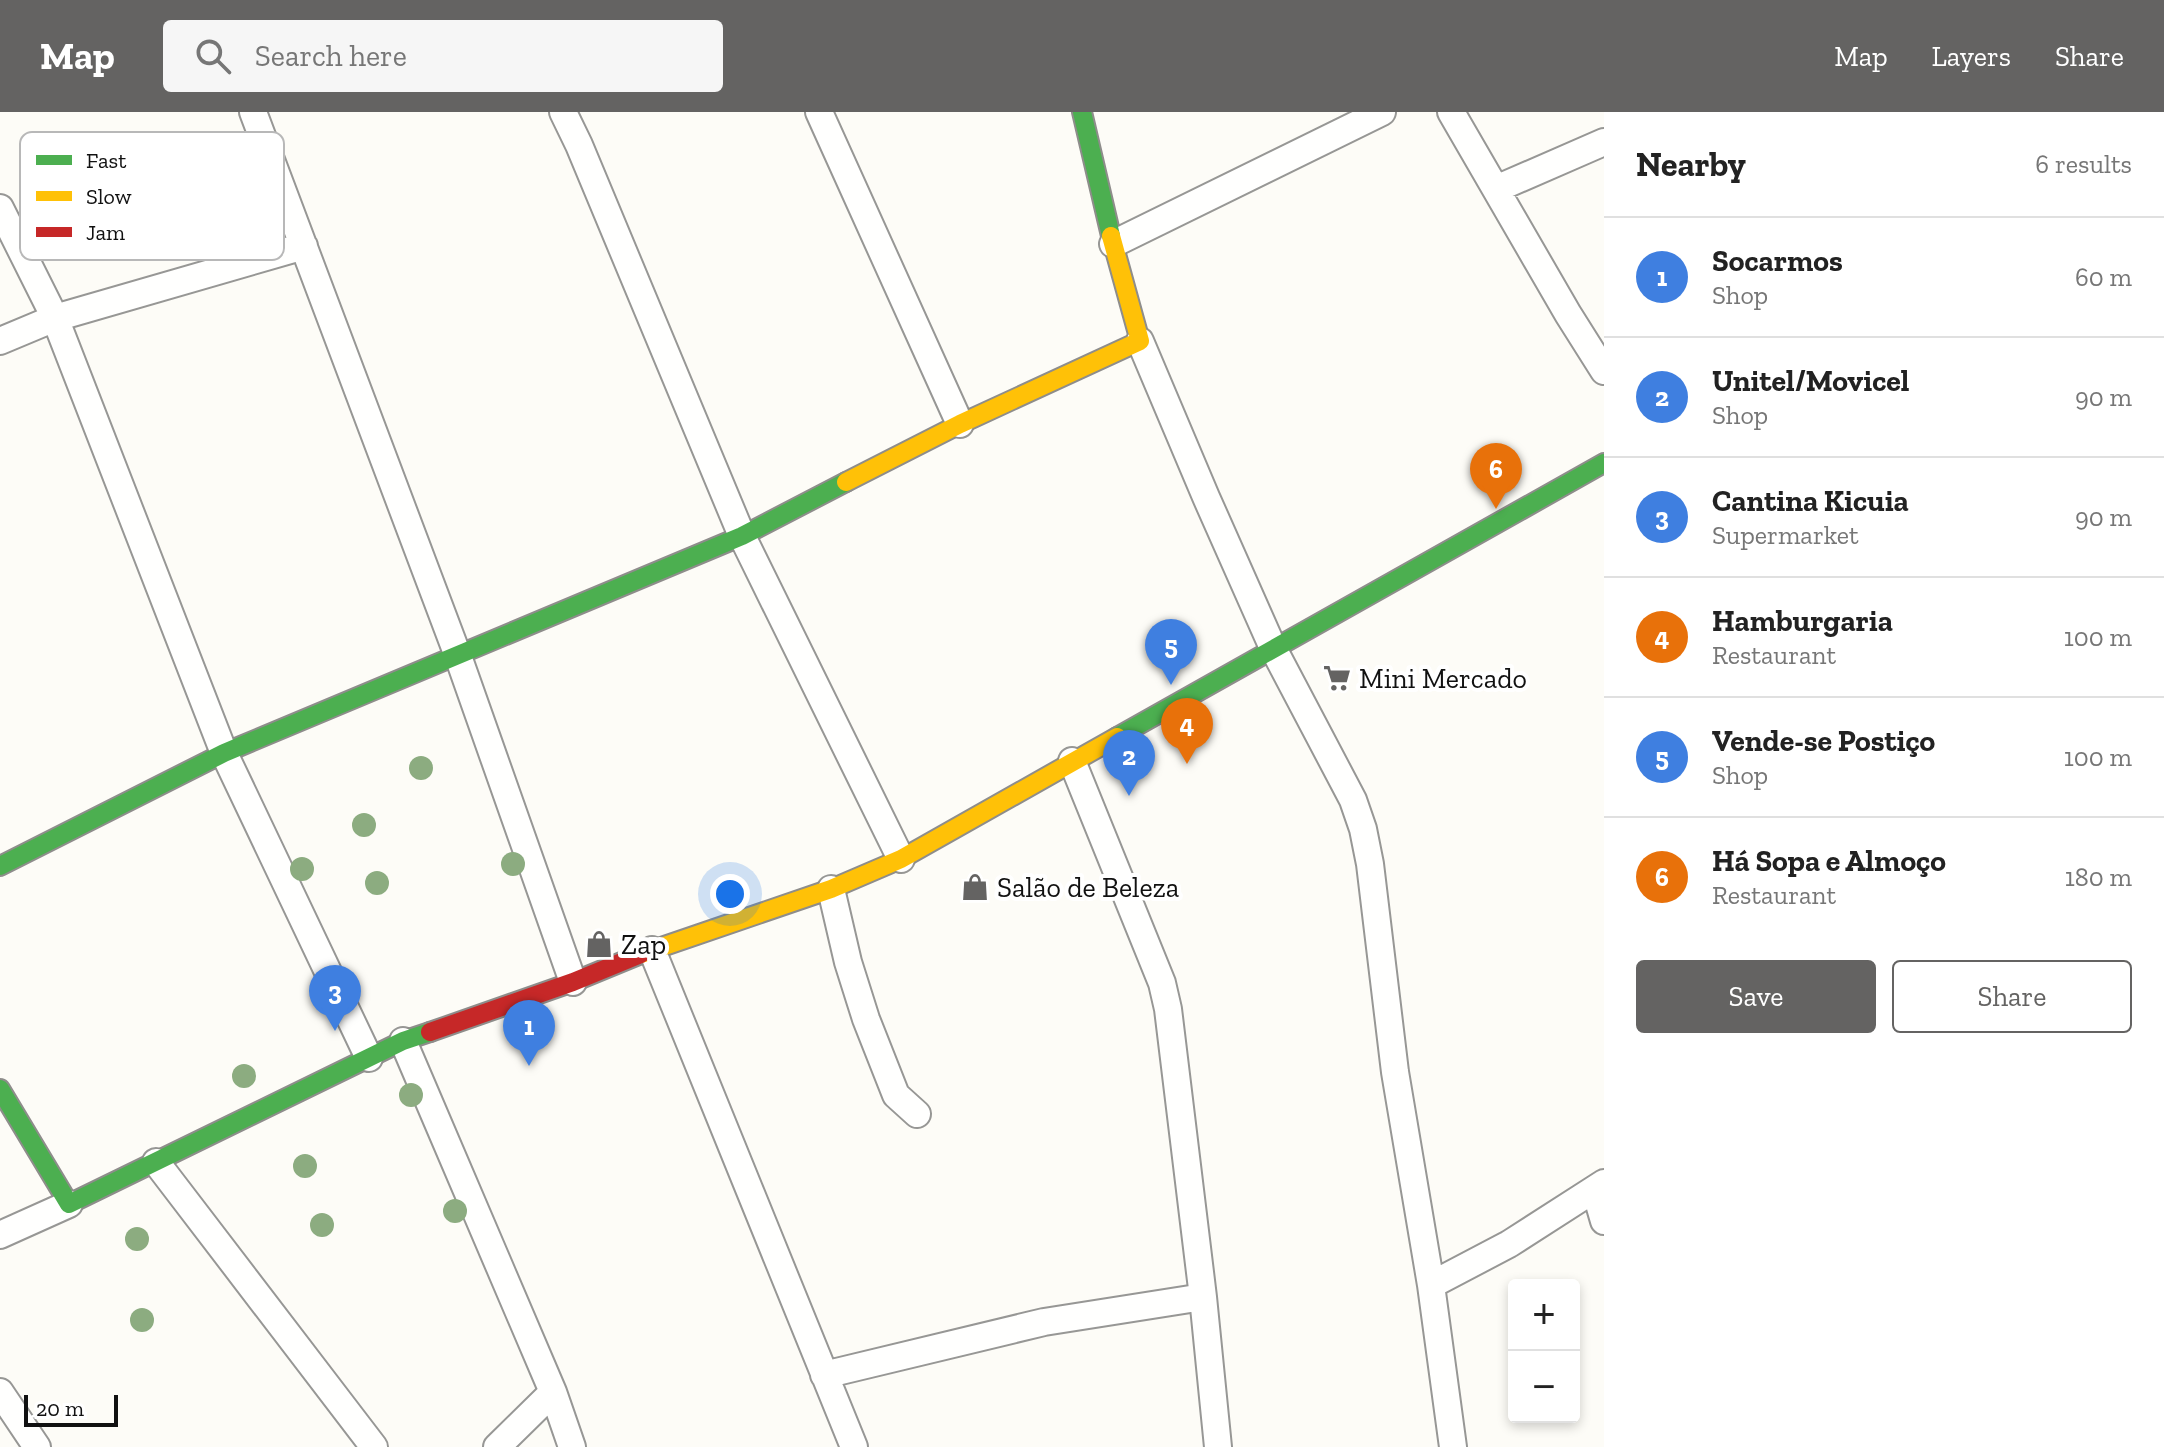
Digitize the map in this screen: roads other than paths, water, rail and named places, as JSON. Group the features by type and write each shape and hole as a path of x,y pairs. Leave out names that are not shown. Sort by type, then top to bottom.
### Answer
{"main road":[{"path":"0,866 224,753 742,536 960,424 1140,341 1082,112"},
{"path":"0,1089 69,1204 403,1041 573,982 652,950 831,889 901,859 1604,463"}],"street":[{"path":"253,112 261,132"},
{"path":"563,112 742,536 901,859"},
{"path":"819,112 960,424"},
{"path":"1113,244 1382,112"},
{"path":"1451,112 1604,371"},
{"path":"1496,189 1604,142"},
{"path":"284,193 458,656 573,982"},
{"path":"0,208 20,248"},
{"path":"284,252 304,246"},
{"path":"26,260 55,318 224,753 369,1058"},
{"path":"0,341 55,318 256,260"},
{"path":"1140,341 1273,648 1353,800 1363,829 1395,1072 1431,1285 1453,1447"},
{"path":"1072,761 1162,983 1168,1009 1218,1447"},
{"path":"831,889 848,962 866,1019 896,1095 917,1114"},
{"path":"652,950 854,1447"},
{"path":"403,1041 553,1392 572,1447"},
{"path":"156,1162 374,1447"},
{"path":"1431,1285 1509,1244 1599,1186 1604,1221"},
{"path":"0,1235 69,1204"},
{"path":"824,1375 1044,1322 1203,1297"},
{"path":"0,1392 37,1447"},
{"path":"497,1447 553,1392"}],"place":[{"name":"Há Sopa e Almoço","path":"1496,509"},
{"name":"Mini Mercado","path":"1337,678"},
{"name":"Vende-se Postiço","path":"1171,685"},
{"name":"Hamburgaria","path":"1187,764"},
{"name":"Unitel/Movicel","path":"1129,796"},
{"name":"Salão de Beleza","path":"975,887"},
{"name":"Zap","path":"599,944"},
{"name":"Cantina Kicuia","path":"335,1031"},
{"name":"Socarmos","path":"529,1066"}]}
